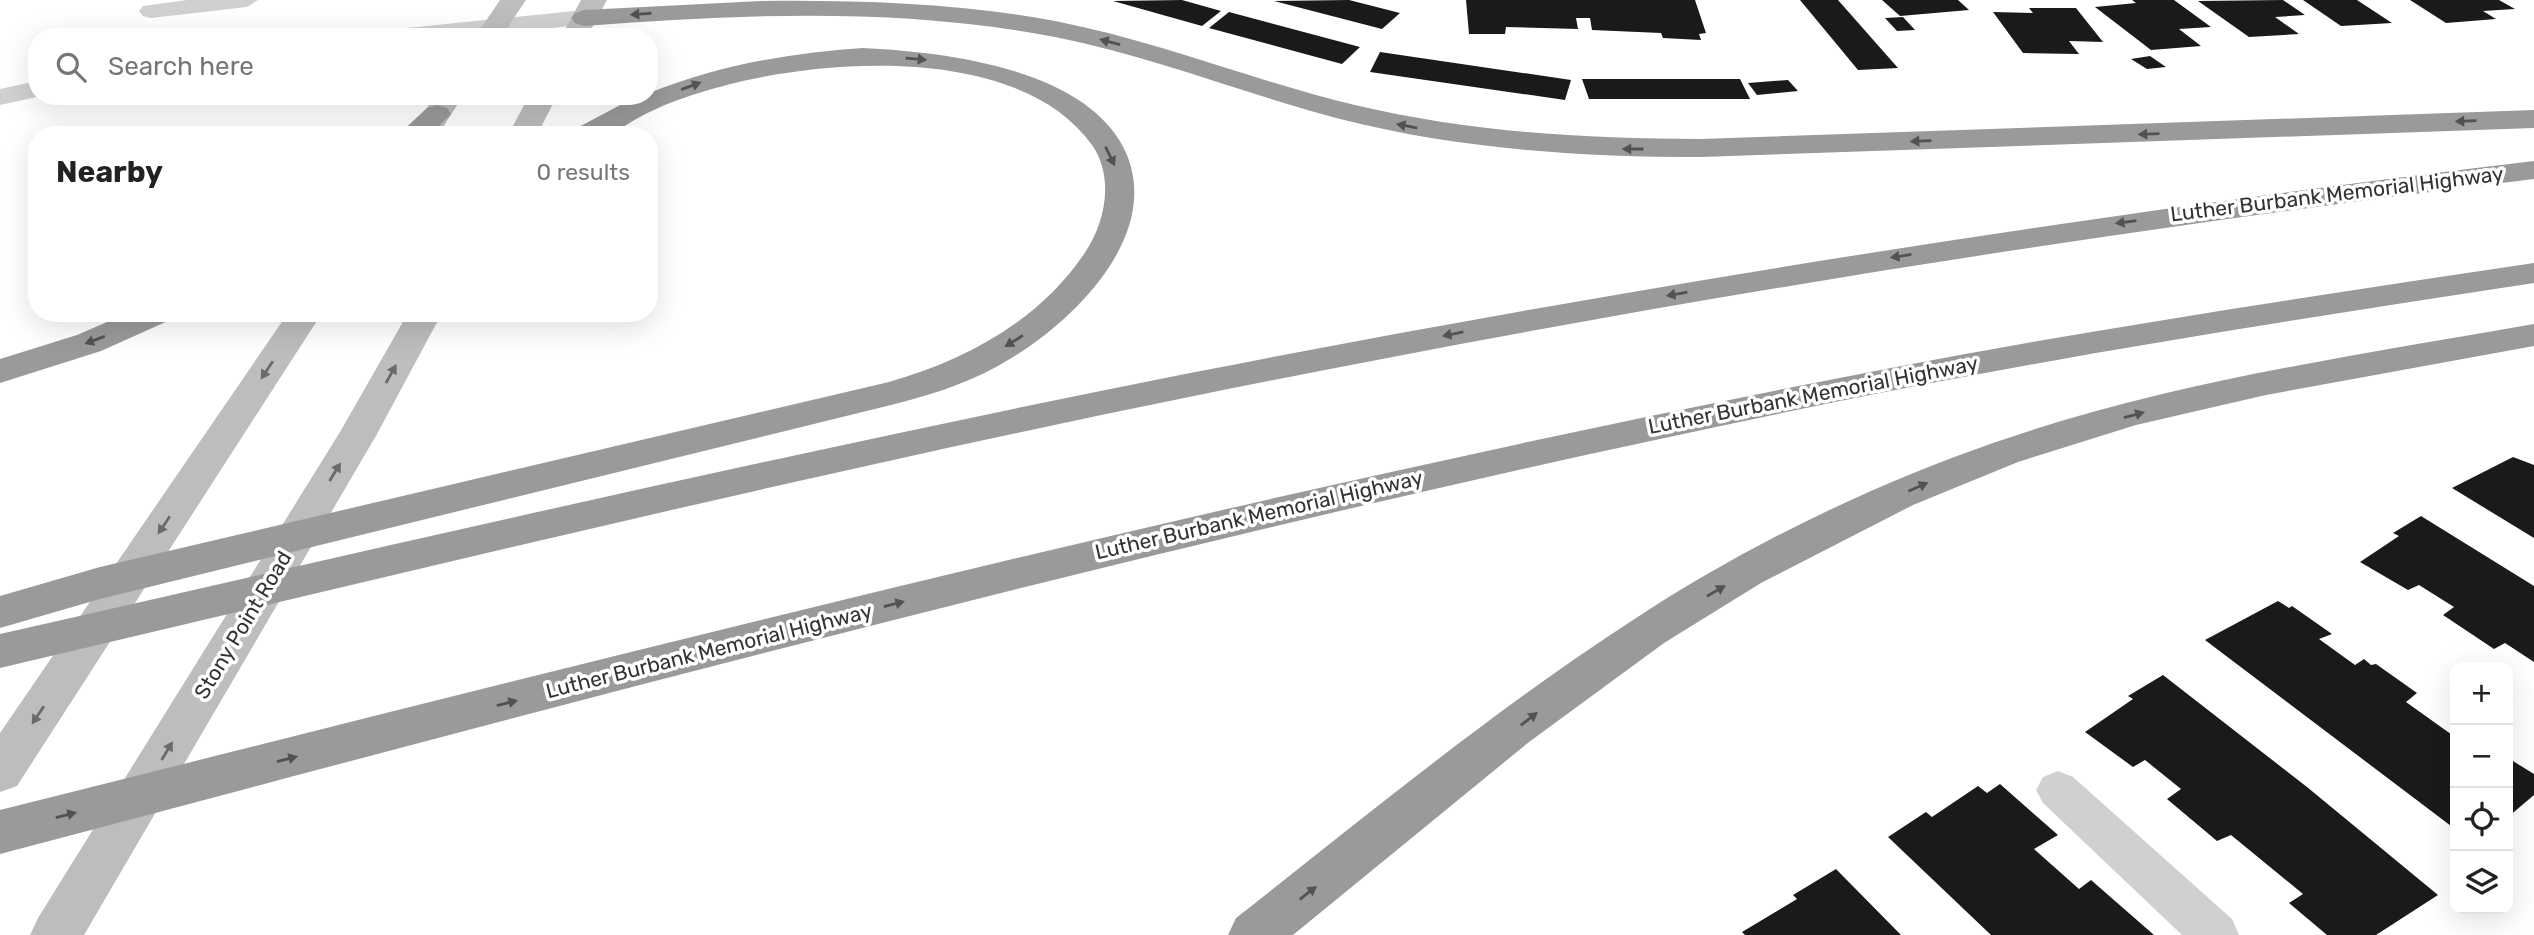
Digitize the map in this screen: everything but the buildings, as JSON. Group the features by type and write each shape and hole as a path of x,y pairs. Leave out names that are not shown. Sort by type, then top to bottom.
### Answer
{"highway":[{"path":"584,18 832,7 970,15 1097,39 1393,123 1494,141 1588,148 1715,148 2534,119"},
{"path":"0,612 100,583 833,408 939,379 983,360 1023,336 1081,283 1101,254 1114,228 1120,201 1118,176 1112,154 1077,113 1047,94 1014,79 973,67 889,57 841,58 746,71 658,99"},
{"path":"603,126 647,105"},
{"path":"423,126 437,115"},
{"name":"Luther Burbank Memorial Highway","path":"0,652 817,464 1368,350 1665,296 2012,239 2288,200 2534,170"},
{"name":"Luther Burbank Memorial Highway","path":"0,832 1093,553 1493,460 1843,388 2042,351 2334,302 2534,273"},
{"path":"0,371 89,343 137,322"},
{"path":"1254,935 1601,663 1763,562 1847,519 1983,461 2088,427 2249,389 2534,335"}],"main road":[{"path":"495,28 513,0"},
{"path":"527,126 538,105"},
{"path":"0,772 299,322"},
{"name":"Stony Point Road","path":"56,935 358,434 420,322"}],"street":[{"path":"518,28 584,18"},
{"path":"0,97 28,91"}],"lane":[{"path":"151,11 247,0"},
{"path":"2058,790 2215,935"}]}
